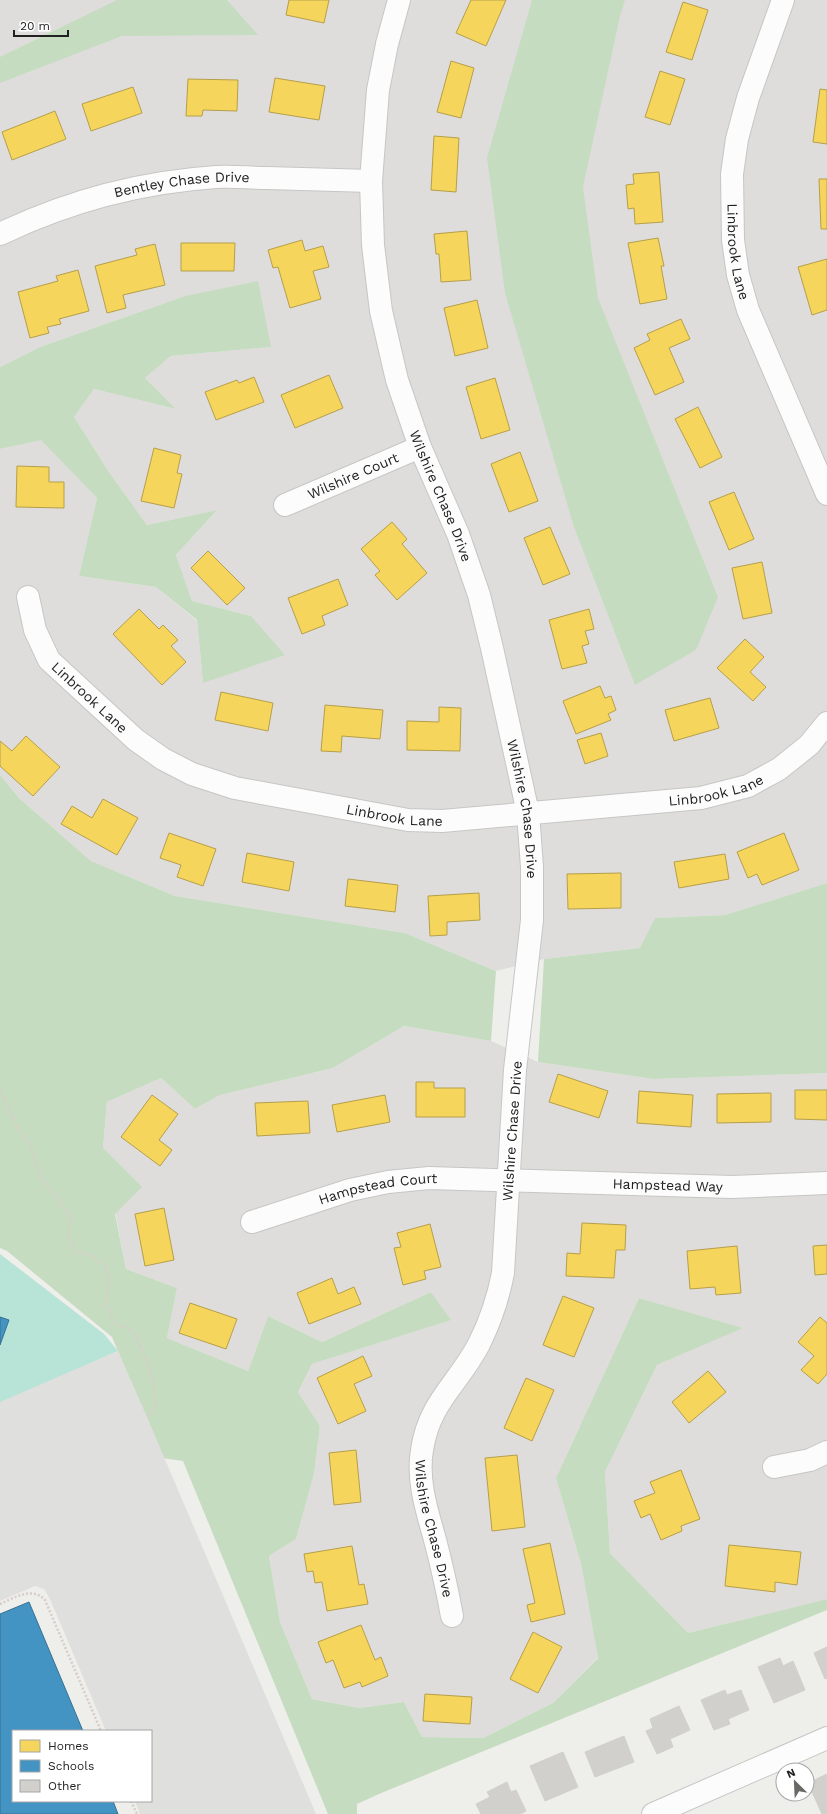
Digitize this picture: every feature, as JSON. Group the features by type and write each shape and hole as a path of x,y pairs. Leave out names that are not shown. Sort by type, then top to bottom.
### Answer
{"street":[{"name":"Wilshire Chase Drive","path":"399,0 387,44 378,90 370,181 373,246 381,311 397,380 420,447 458,534 479,595 528,813 532,867 532,920 515,1070 503,1272 497,1303 478,1345 434,1409 421,1450 420,1473 422,1493 447,1588 452,1616"},
{"name":"Linbrook Lane","path":"783,0 748,98 737,139 732,174 733,240 738,275 748,310 827,494"},
{"name":"Bentley Chase Drive","path":"0,234 33,218 75,203 119,190 168,182 217,177 370,181"},
{"name":"Wilshire Court","path":"286,505 420,447"},
{"name":"Linbrook Lane","path":"28,597 35,630 50,660 136,740 162,759 192,774 235,788 408,820 442,821 701,798 748,786 779,770 809,745 827,723"},
{"name":"Hampstead Court","path":"252,1222 350,1190 388,1182 429,1178 508,1181"},
{"name":"Hampstead Way","path":"508,1181 732,1187 827,1183"},
{"path":"774,1467 810,1460 827,1452"},
{"path":"653,1814 827,1738"}],"path":[{"path":"0,1089 16,1125 30,1146 40,1176 71,1217 68,1234 76,1252 88,1254 106,1266 109,1283 106,1303 114,1322 134,1332 147,1361 156,1390 156,1407 147,1417"},
{"path":"0,1604 30,1593 40,1594 45,1600 101,1730"},
{"path":"131,1802 137,1814"}],"shaded area":[{"path":"0,0 827,0 827,883 725,915 655,918 641,948 544,959 496,971 405,933 175,896 91,861 19,798 0,775 0,449 41,439 97,498 79,576 156,587 197,621 203,683 251,616 192,601 176,555 217,510 147,525 109,472 74,417 94,389 176,409 145,378 171,356 271,347 185,296 40,347 0,367"},
{"path":"404,1026 491,1041 538,1062 653,1079 827,1073 827,1599 688,1633 610,1553 605,1472 657,1365 742,1328 639,1298 556,1478 581,1564 598,1657 553,1703 483,1738 422,1737 404,1702 359,1708 312,1699 280,1622 269,1556 296,1539 314,1474 320,1426 298,1392 312,1364 450,1320 431,1292 322,1342 268,1316 248,1371 167,1338 177,1288 126,1269 103,1148 107,1102 161,1078 195,1109 220,1095 333,1068"},
{"path":"118,1351 316,1814 140,1814 135,1802 152,1802 152,1730 106,1730 50,1599 44,1589 35,1586 0,1601 0,1402"}],"green space":[{"path":"117,0 227,0 258,35 122,36 0,83 0,57"},
{"path":"532,0 625,0 620,16 583,187 598,298 718,597 696,650 635,685 574,527 505,293 487,158"},
{"path":"258,281 271,347 171,356 145,378 176,409 94,389 74,417 109,472 147,525 217,510 176,555 192,601 251,616 285,655 203,683 197,620 156,587 79,576 97,498 41,440 0,449 0,367 40,347 185,296"},
{"path":"0,775 19,798 91,861 175,896 405,933 496,971 491,1041 404,1026 333,1068 220,1095 195,1109 161,1078 107,1102 103,1148 142,1187 115,1214 126,1269 177,1288 167,1338 248,1371 268,1316 322,1342 431,1292 451,1320 312,1364 298,1392 320,1426 314,1474 296,1539 269,1556 280,1622 312,1699 359,1708 404,1702 422,1737 483,1738 553,1703 598,1658 581,1564 556,1478 639,1298 743,1328 657,1365 605,1472 610,1553 688,1633 827,1599 827,1610 379,1794 357,1804 357,1814 328,1814 183,1461 162,1458 112,1337 7,1251 0,1248"},
{"path":"827,883 827,1073 653,1079 538,1062 544,959 640,948 655,918 725,915"},
{"path":"0,1254 104,1334 118,1351 0,1403"}],"building: Homes":[{"path":"289,0 329,0 324,23 286,15"},
{"path":"471,0 506,0 486,46 456,33"},
{"path":"683,2 708,10 692,60 666,52"},
{"path":"451,61 474,68 461,118 437,112"},
{"path":"660,71 685,79 670,125 645,117"},
{"path":"275,78 325,86 319,120 269,112"},
{"path":"188,79 238,80 237,111 203,110 202,116 186,116"},
{"path":"133,87 142,113 91,131 82,104"},
{"path":"820,89 827,90 827,144 813,142"},
{"path":"55,111 66,139 12,160 2,132"},
{"path":"434,136 459,138 456,192 431,190"},
{"path":"659,172 663,222 635,224 634,208 628,209 626,185 634,184 633,174"},
{"path":"819,179 827,179 827,229 821,229"},
{"path":"467,231 471,280 441,282 439,254 436,254 434,234"},
{"path":"658,238 664,266 661,266 667,299 640,304 628,243"},
{"path":"302,240 305,251 323,246 329,267 313,271 321,299 290,308 278,267 273,268 268,250"},
{"path":"181,243 235,243 234,271 181,271"},
{"path":"155,244 165,285 123,295 126,308 107,313 95,266 137,255 135,249"},
{"path":"827,259 827,310 812,315 798,267"},
{"path":"78,270 89,311 59,319 61,324 47,327 49,333 30,338 18,292 58,281 56,276"},
{"path":"477,300 488,348 455,356 444,308"},
{"path":"681,319 690,339 669,348 684,382 655,395 634,348 650,340 647,334"},
{"path":"329,375 343,408 295,428 281,395"},
{"path":"254,377 264,402 216,420 205,392 237,380 239,383"},
{"path":"495,378 510,430 481,439 466,387"},
{"path":"698,407 722,457 700,468 675,419"},
{"path":"154,448 181,455 177,473 182,474 174,508 141,501"},
{"path":"520,452 538,501 509,512 491,464"},
{"path":"17,466 49,467 49,482 64,482 64,508 16,507"},
{"path":"734,492 754,539 729,550 709,502"},
{"path":"392,522 407,539 402,544 427,573 397,600 375,575 380,571 361,549"},
{"path":"550,527 570,574 543,585 524,538"},
{"path":"208,551 245,588 227,605 191,568"},
{"path":"762,562 772,613 743,619 732,568"},
{"path":"338,579 348,605 322,616 325,625 302,634 288,598"},
{"path":"139,609 159,629 163,625 178,640 171,646 186,662 162,685 113,634"},
{"path":"589,609 594,629 585,631 589,644 582,646 587,663 562,669 549,620"},
{"path":"745,639 764,657 750,672 766,687 753,701 717,668"},
{"path":"600,686 605,698 611,696 616,710 608,714 611,720 576,734 563,701"},
{"path":"221,692 273,703 268,731 215,720"},
{"path":"710,698 719,728 674,741 665,710"},
{"path":"325,705 383,710 380,739 342,736 341,752 321,751"},
{"path":"439,707 461,708 460,751 407,750 407,721 439,722"},
{"path":"601,733 608,756 585,764 577,740"},
{"path":"26,736 60,767 33,796 0,766 0,741 12,751"},
{"path":"103,799 138,818 117,855 61,824 72,806 92,818"},
{"path":"169,833 216,849 203,886 177,877 181,865 160,858"},
{"path":"784,833 799,870 762,885 757,874 748,878 737,852"},
{"path":"247,853 294,862 289,891 242,882"},
{"path":"725,854 729,879 679,888 674,862"},
{"path":"621,873 621,908 568,909 567,874"},
{"path":"348,879 398,885 395,912 345,906"},
{"path":"479,893 480,920 447,922 447,935 430,936 428,896"},
{"path":"558,1074 608,1091 599,1118 549,1102"},
{"path":"416,1082 434,1082 434,1088 465,1088 465,1117 416,1117"},
{"path":"795,1090 827,1090 827,1120 795,1119"},
{"path":"639,1091 693,1095 691,1127 637,1123"},
{"path":"771,1093 771,1122 717,1123 717,1094"},
{"path":"152,1095 178,1114 159,1140 172,1150 160,1166 121,1137"},
{"path":"385,1095 390,1122 337,1132 332,1105"},
{"path":"308,1101 310,1133 257,1136 255,1103"},
{"path":"164,1208 174,1260 145,1266 135,1214"},
{"path":"582,1223 626,1225 625,1250 616,1250 614,1278 566,1276 567,1253 580,1254"},
{"path":"430,1224 441,1267 424,1271 426,1279 403,1285 394,1248 401,1247 397,1233"},
{"path":"827,1245 827,1274 815,1275 813,1246"},
{"path":"737,1246 741,1293 716,1295 715,1287 690,1289 687,1251"},
{"path":"332,1278 338,1294 354,1287 361,1304 309,1324 297,1293"},
{"path":"563,1296 594,1308 574,1357 543,1345"},
{"path":"190,1303 237,1319 226,1349 179,1333"},
{"path":"820,1317 827,1323 827,1374 818,1384 801,1370 814,1356 798,1342"},
{"path":"363,1356 372,1376 354,1384 366,1411 338,1424 317,1378"},
{"path":"708,1371 726,1392 689,1423 672,1402"},
{"path":"526,1378 554,1390 532,1441 504,1428"},
{"path":"356,1450 361,1502 334,1505 329,1453"},
{"path":"517,1455 525,1527 492,1531 485,1458"},
{"path":"681,1470 700,1519 681,1526 682,1531 661,1540 650,1514 641,1518 634,1501 655,1493 650,1482"},
{"path":"550,1543 565,1614 531,1622 527,1605 535,1603 523,1549"},
{"path":"729,1545 801,1552 797,1585 775,1582 775,1592 725,1586"},
{"path":"352,1546 359,1585 364,1584 368,1604 327,1611 322,1582 315,1583 313,1571 307,1572 304,1554"},
{"path":"361,1625 375,1660 381,1657 388,1676 362,1687 360,1682 344,1688 333,1660 326,1663 318,1642"},
{"path":"533,1632 562,1647 538,1693 510,1679"},
{"path":"425,1694 472,1697 470,1724 423,1721"}],"building: Schools":[{"path":"0,1317 9,1320 0,1345"},
{"path":"29,1602 83,1730 12,1730 12,1802 113,1802 118,1814 0,1814 0,1614"}],"building: Other":[{"path":"827,1647 827,1678 825,1679 814,1653"},
{"path":"780,1658 783,1666 793,1661 805,1690 774,1703 758,1667"},
{"path":"725,1690 727,1695 741,1690 749,1710 728,1719 730,1724 714,1730 701,1700"},
{"path":"679,1706 690,1730 670,1739 673,1747 657,1754 646,1731 653,1728 650,1719"},
{"path":"624,1736 634,1762 595,1777 585,1752"},
{"path":"563,1752 578,1787 545,1801 530,1766"},
{"path":"827,1774 827,1814 822,1814 815,1798 815,1780"},
{"path":"507,1782 511,1792 516,1790 526,1811 520,1814 481,1814 476,1804 490,1797 487,1792"}]}
